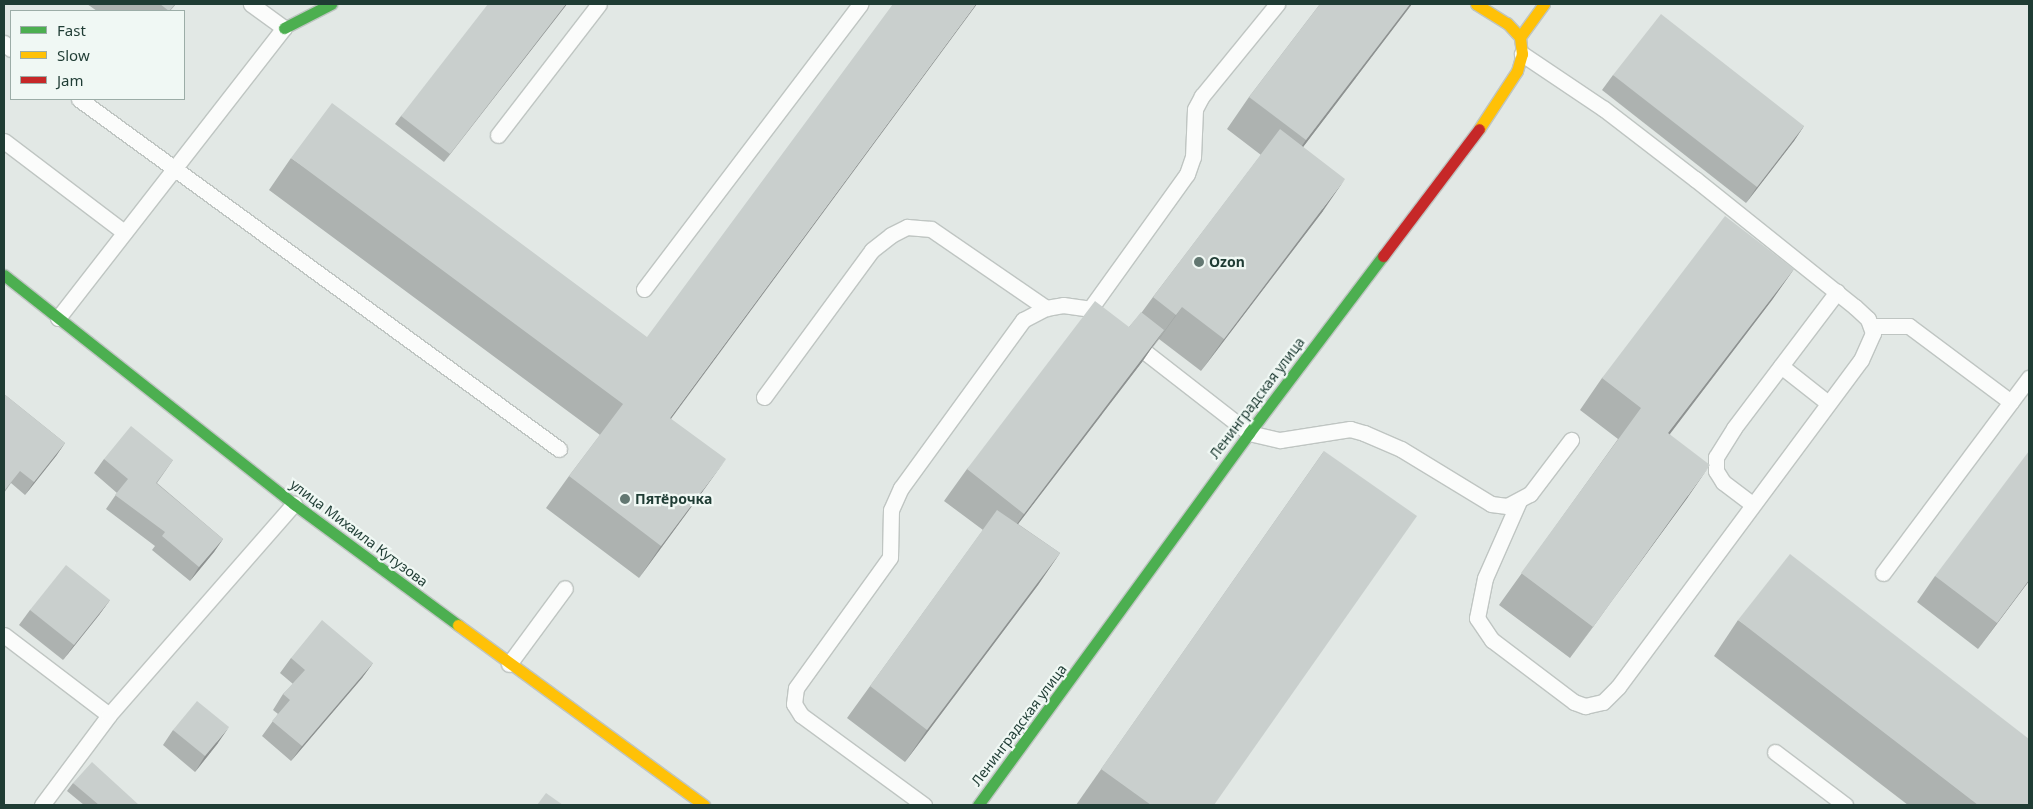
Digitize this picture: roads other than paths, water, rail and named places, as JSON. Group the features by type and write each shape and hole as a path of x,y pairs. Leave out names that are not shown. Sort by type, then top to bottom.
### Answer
{"street":[{"path":"284,28 331,4"},
{"path":"1476,4 1507,23 1520,37 1544,4"},
{"name":"Ленинградская улица","path":"978,805 1249,433 1494,109 1517,71 1522,54 1520,37"},
{"name":"улица Михаила Кутузова","path":"4,275 294,504 509,664 704,805"}],"lane":[{"path":"58,318 101,266 124,232 173,168 284,28 251,4"},
{"path":"498,135 599,4"},
{"path":"644,289 860,4"},
{"path":"1090,309 1187,174 1193,157 1195,109 1202,96 1277,4"},
{"path":"1522,54 1604,109 1837,292 1872,326 1909,326 2011,402"},
{"path":"80,100 559,449"},
{"path":"4,140 124,232"},
{"path":"764,397 872,250 890,235 908,227 931,229 1046,308"},
{"path":"1752,504 1723,482 1716,471 1716,457 1837,292"},
{"path":"924,805 801,714 794,704 796,688 890,557 891,510 901,488 1023,320 1046,308 1063,305 1090,309 1249,433 1280,440 1299,440 1350,429 1402,449 1479,499 1507,506 1530,494 1571,440"},
{"path":"1519,501 1485,578 1477,618 1492,640 1558,691 1585,706 1603,702 1618,688 1871,343 1872,326"},
{"path":"1781,366 1828,403"},
{"path":"1883,573 2029,378"},
{"path":"42,805 109,715 294,504"},
{"path":"509,664 565,588"},
{"path":"4,635 109,715"},
{"path":"1775,752 1845,805"}],"place":[{"name":"Ozon","path":"1199,262"},
{"name":"Пятёрочка","path":"625,499"}]}
